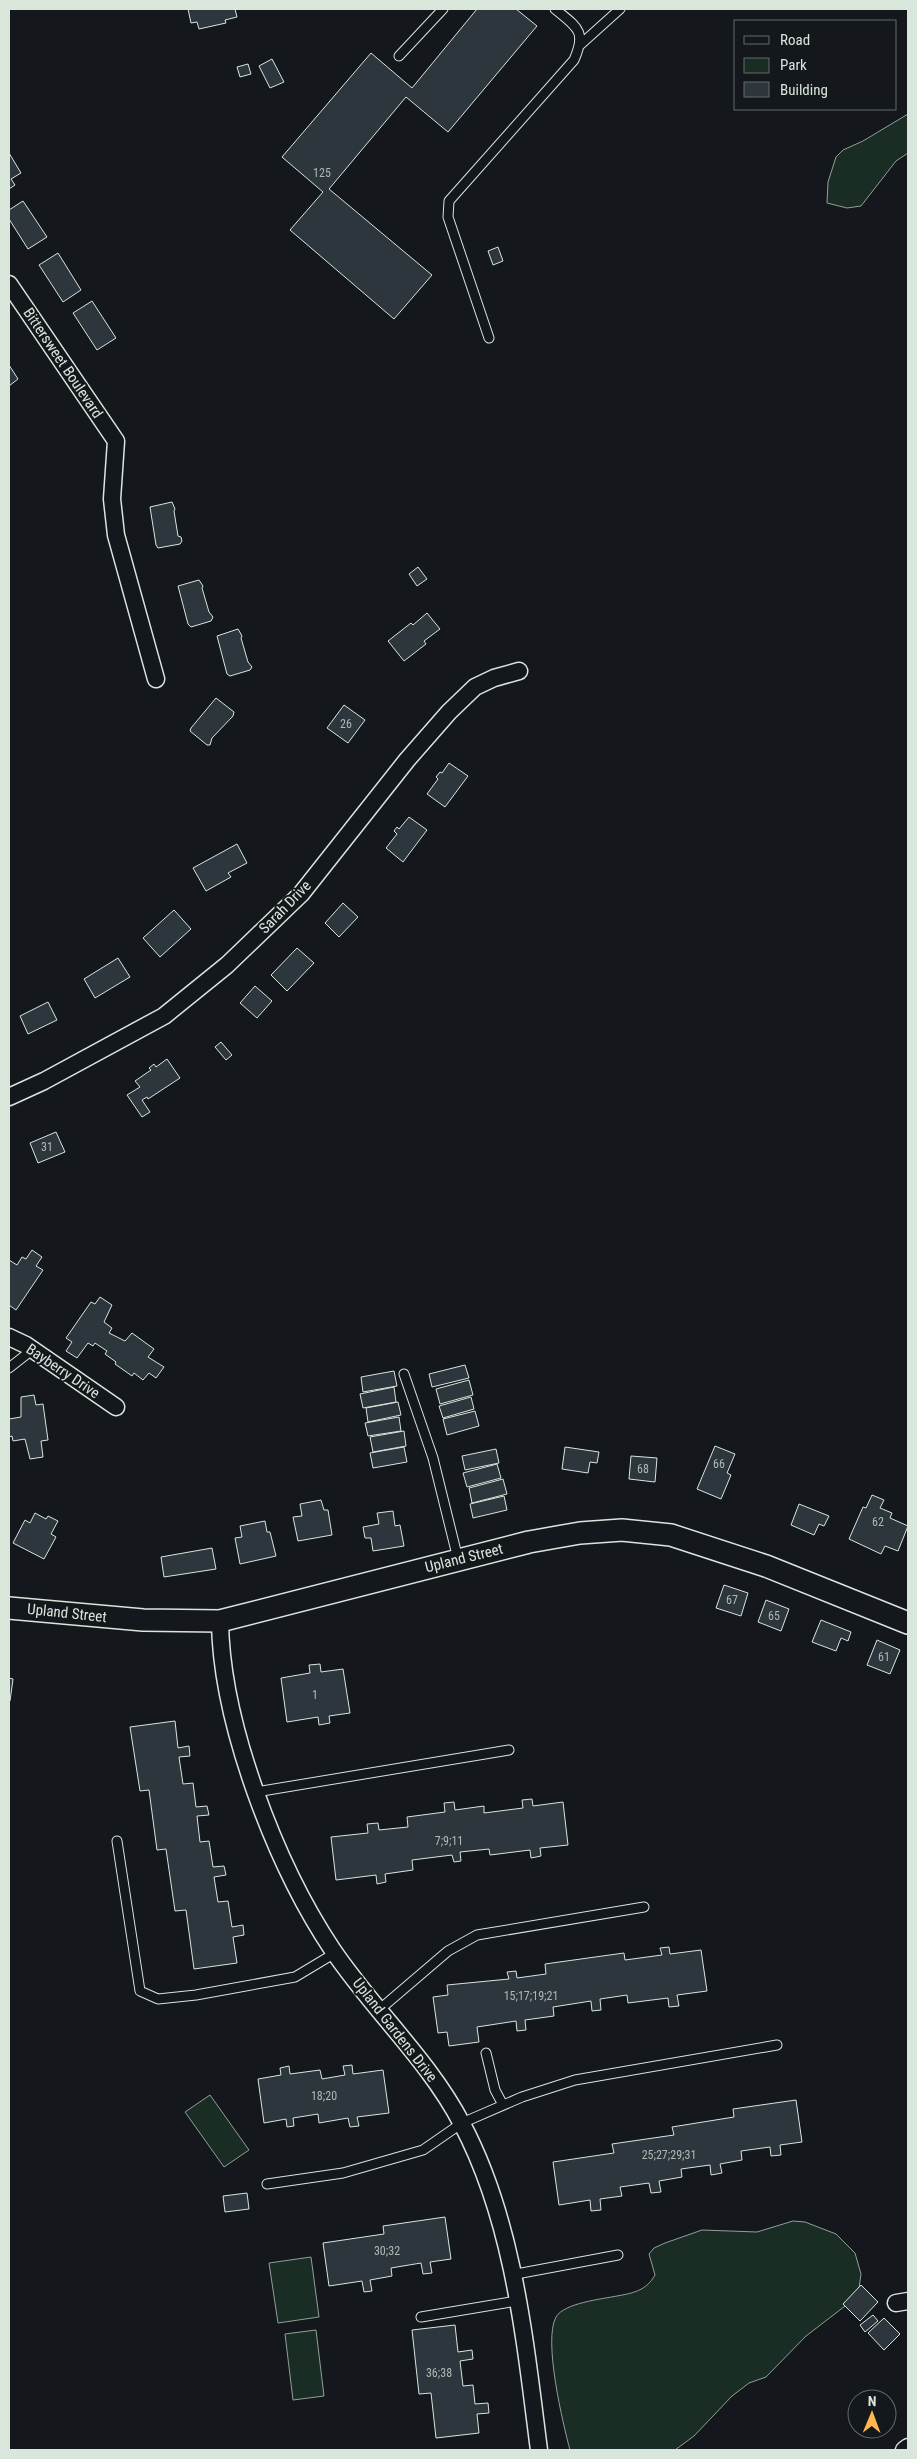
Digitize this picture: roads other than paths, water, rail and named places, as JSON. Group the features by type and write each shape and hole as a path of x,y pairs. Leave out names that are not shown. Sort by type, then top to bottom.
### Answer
{"street":[{"name":"Bittersweet Boulevard","path":"9,284 116,441 112,499 116,535 156,679"},
{"name":"Sarah Drive","path":"9,1097 44,1082 164,1016 227,965 301,894 407,760 449,712 475,687 494,678 519,671"},
{"name":"Bayberry Drive","path":"9,1337 32,1350 116,1407"},
{"name":"Upland Street","path":"9,1608 143,1620 220,1621 259,1613 458,1559 580,1533 622,1530 671,1534 766,1566 908,1623"},
{"name":"Upland Gardens Drive","path":"220,1621 220,1644 228,1690 247,1766 270,1830 297,1888 335,1953 423,2061 462,2124 488,2179 517,2301 539,2450"},
{"path":"904,2450 908,2447"}],"lane":[{"path":"398,56 443,9"},
{"path":"489,338 448,217 449,200 574,60 580,45 580,35 572,23 555,9"},
{"path":"580,45 620,9"},
{"path":"9,1368 32,1350"},
{"path":"404,1374 433,1458 458,1559"},
{"path":"256,1792 509,1750"},
{"path":"117,1841 140,1991 158,1999 196,1995 295,1977 335,1953"},
{"path":"380,2010 448,1951 477,1935 644,1907"},
{"path":"267,2184 343,2173 423,2150 462,2124 504,2105 575,2080 777,2045"},
{"path":"486,2053 495,2090 504,2105"},
{"path":"511,2275 618,2255"},
{"path":"421,2317 517,2301"}]}
